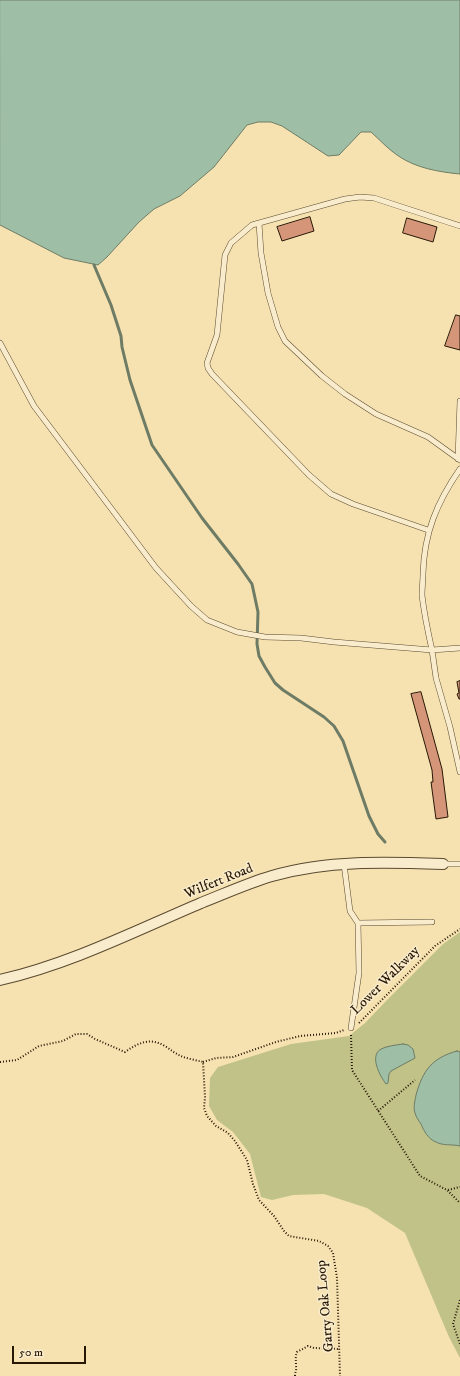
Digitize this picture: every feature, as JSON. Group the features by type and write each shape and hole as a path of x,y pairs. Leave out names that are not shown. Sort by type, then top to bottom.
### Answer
{"street":[{"name":"Wilfert Road","path":"0,980 23,975 96,949 227,892 272,876 317,866 344,864 396,862 443,864"}],"lane":[{"path":"428,530 353,504 331,494 309,475 208,368 207,363 217,335 224,255 231,243 252,225 345,199 360,197 374,198 460,226"},
{"path":"259,223 261,253 268,293 278,327 285,342 344,394 376,414 428,437 459,459"},
{"path":"0,343 34,406 156,568 191,606 207,620 237,632 265,637 302,638 432,650 460,648"},
{"path":"459,459 460,401"},
{"path":"460,469 450,483 428,530 423,564 422,594 436,678 450,727 460,772"},
{"path":"344,864 350,911 358,922 359,973 351,1028"},
{"name":"Wilfert Road","path":"443,864 460,864"},
{"path":"358,922 432,922"}],"path":[{"name":"Lower Walkway","path":"203,1062 216,1058 233,1057 276,1042 317,1034 336,1033 351,1028 360,1023 435,946 460,929"},
{"path":"351,1028 352,1070 420,1176 447,1190 460,1204"},
{"path":"0,1062 17,1060 39,1046 63,1041 76,1034 87,1034 125,1052 136,1045 148,1041 164,1045 182,1056 203,1062"},
{"name":"Garry Oak Loop","path":"203,1062 205,1097 204,1108 206,1116 216,1126 228,1133 247,1160 259,1200 274,1216 289,1236 319,1241 328,1246 332,1253 337,1278 340,1376"},
{"path":"378,1111 415,1080"},
{"path":"447,1190 460,1187"},
{"path":"460,1300 453,1324 460,1344"},
{"path":"295,1376 297,1368 295,1357 297,1352 308,1346 314,1348 340,1349"}],"green space":[{"path":"460,932 460,1358 449,1337 405,1233 367,1208 324,1194 293,1195 272,1200 261,1197 250,1154 233,1132 217,1120 209,1106 210,1078 218,1067 291,1044 349,1036 365,1023 443,944"}],"shaded area":[{"path":"0,0 460,0 460,174 436,171 411,163 394,153 371,132 361,132 339,155 328,156 282,126 271,122 258,122 247,125 214,167 180,196 154,209 139,222 98,265 64,258 0,225"},
{"path":"403,1044 408,1045 413,1049 415,1058 391,1071 389,1074 388,1083 386,1084 377,1066 376,1056 381,1049"},
{"path":"457,1051 460,1052 460,1146 442,1144 431,1139 425,1132 415,1114 414,1109 416,1095 425,1072 441,1057"}],"building":[{"path":"310,217 314,231 282,241 277,227"},
{"path":"407,218 437,227 433,242 403,233"},
{"path":"456,315 460,316 460,350 445,346"},
{"path":"460,681 459,699 457,694 459,693 457,682"},
{"path":"421,692 442,769 448,817 436,819 431,782 433,782 432,770 411,694"}],"waterway":[{"path":"94,265 111,305 121,336 122,347 130,380 152,445 202,518 252,584 258,612 257,644 259,656 275,683 324,717 334,726 343,741 369,816 378,834 385,842"}]}
